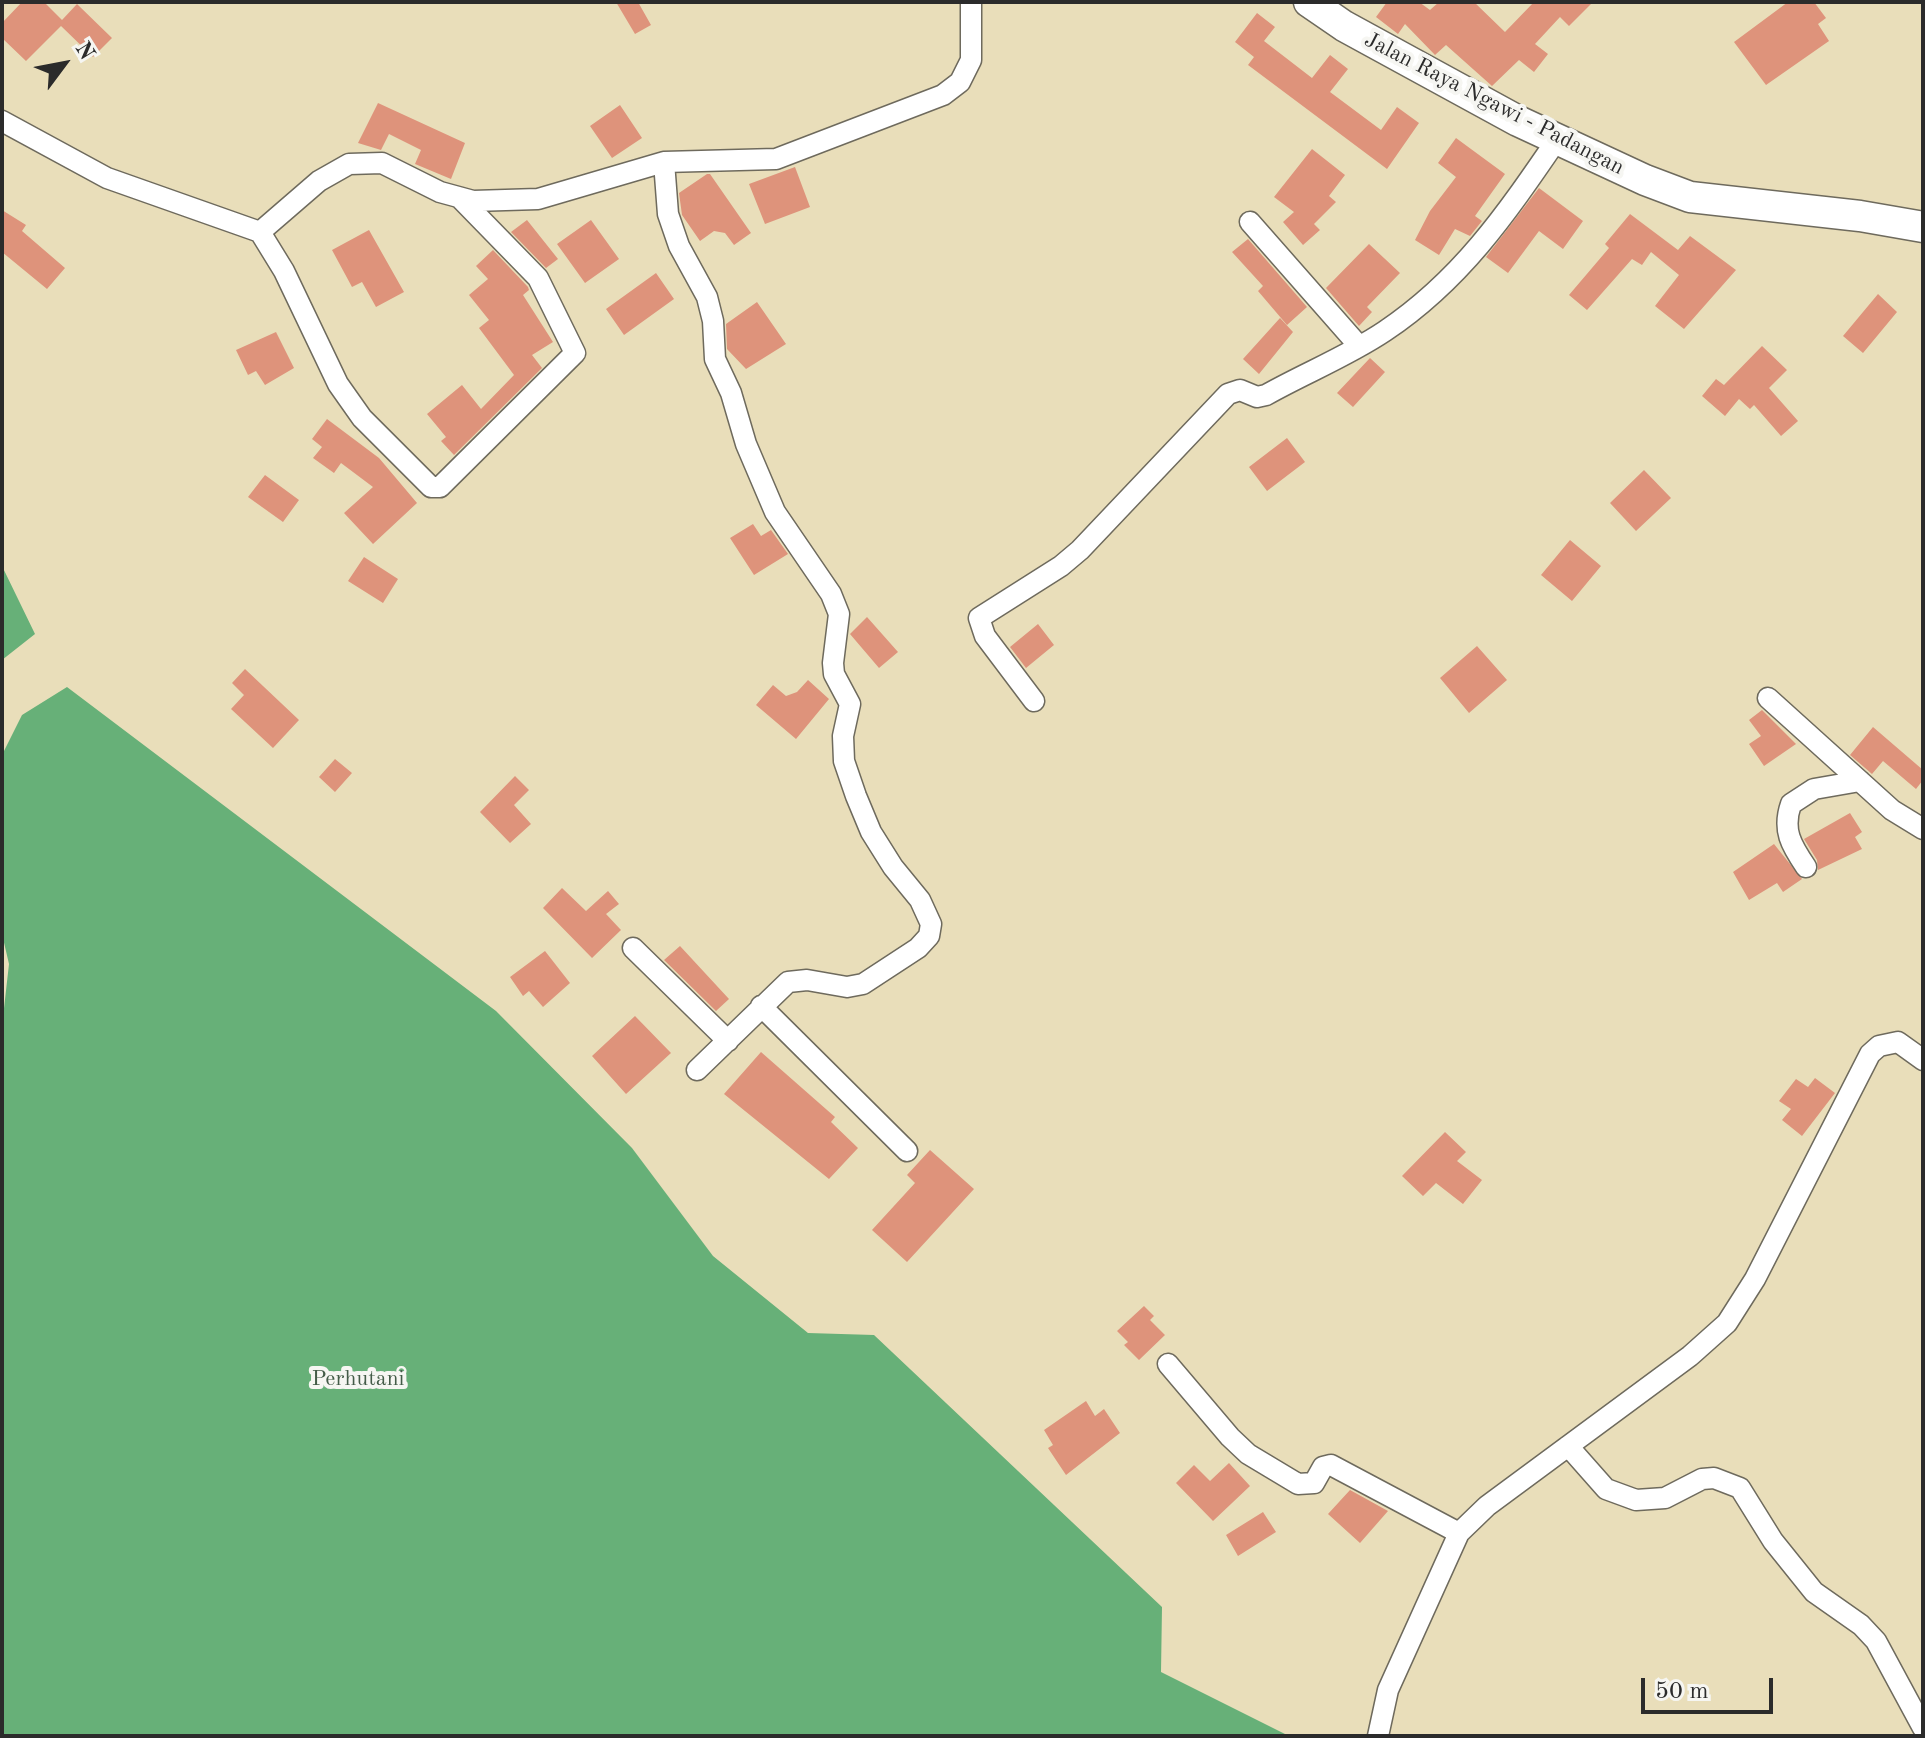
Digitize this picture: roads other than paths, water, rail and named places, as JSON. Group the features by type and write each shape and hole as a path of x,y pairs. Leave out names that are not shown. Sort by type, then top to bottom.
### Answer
{"highway":[{"name":"Jalan Raya Ngawi - Padangan","path":"1309,2 1344,26 1556,141 1606,165 1690,197 1860,216 1923,227"}],"street":[{"path":"260,232 319,181 349,164 382,163 460,198 508,202 538,199 664,162 776,159 943,95 960,82 971,60 971,2"},
{"path":"2,121 107,178 260,232 284,271 316,343 350,401 431,487 440,487 575,353 574,345 538,278 460,198"},
{"path":"1034,701 985,636 979,618 1061,566 1080,550 1228,394 1240,390 1257,397 1266,395 1388,329 1463,266 1489,237 1556,141"},
{"path":"664,162 668,214 679,246 707,297 713,321 715,359 731,393 746,444 775,512 831,594 839,614 834,674 850,704 843,736 844,761 856,796 871,832 893,867 920,900 931,924 929,936 918,948 863,984 847,987 807,980 788,982 697,1070"},
{"path":"1250,222 1359,346"},
{"path":"1768,698 1892,810 1923,829"},
{"path":"1806,867 1794,849 1785,826 1791,804 1814,789 1860,781"},
{"path":"633,948 728,1041"},
{"path":"761,1006 907,1151"},
{"path":"1378,1736 1388,1690 1459,1533 1487,1506 1690,1356 1727,1323 1755,1279 1870,1054 1879,1046 1898,1042 1923,1062 1923,1075"},
{"path":"1168,1364 1230,1437 1248,1454 1291,1481 1306,1486 1314,1483 1323,1467 1331,1465 1459,1533"},
{"path":"1568,1446 1606,1489 1636,1500 1665,1498 1702,1479 1729,1481 1740,1488 1773,1541 1814,1592 1861,1625 1876,1641 1923,1728"}],"park label":[{"name":"Perhutani","path":"358,1379"}]}
